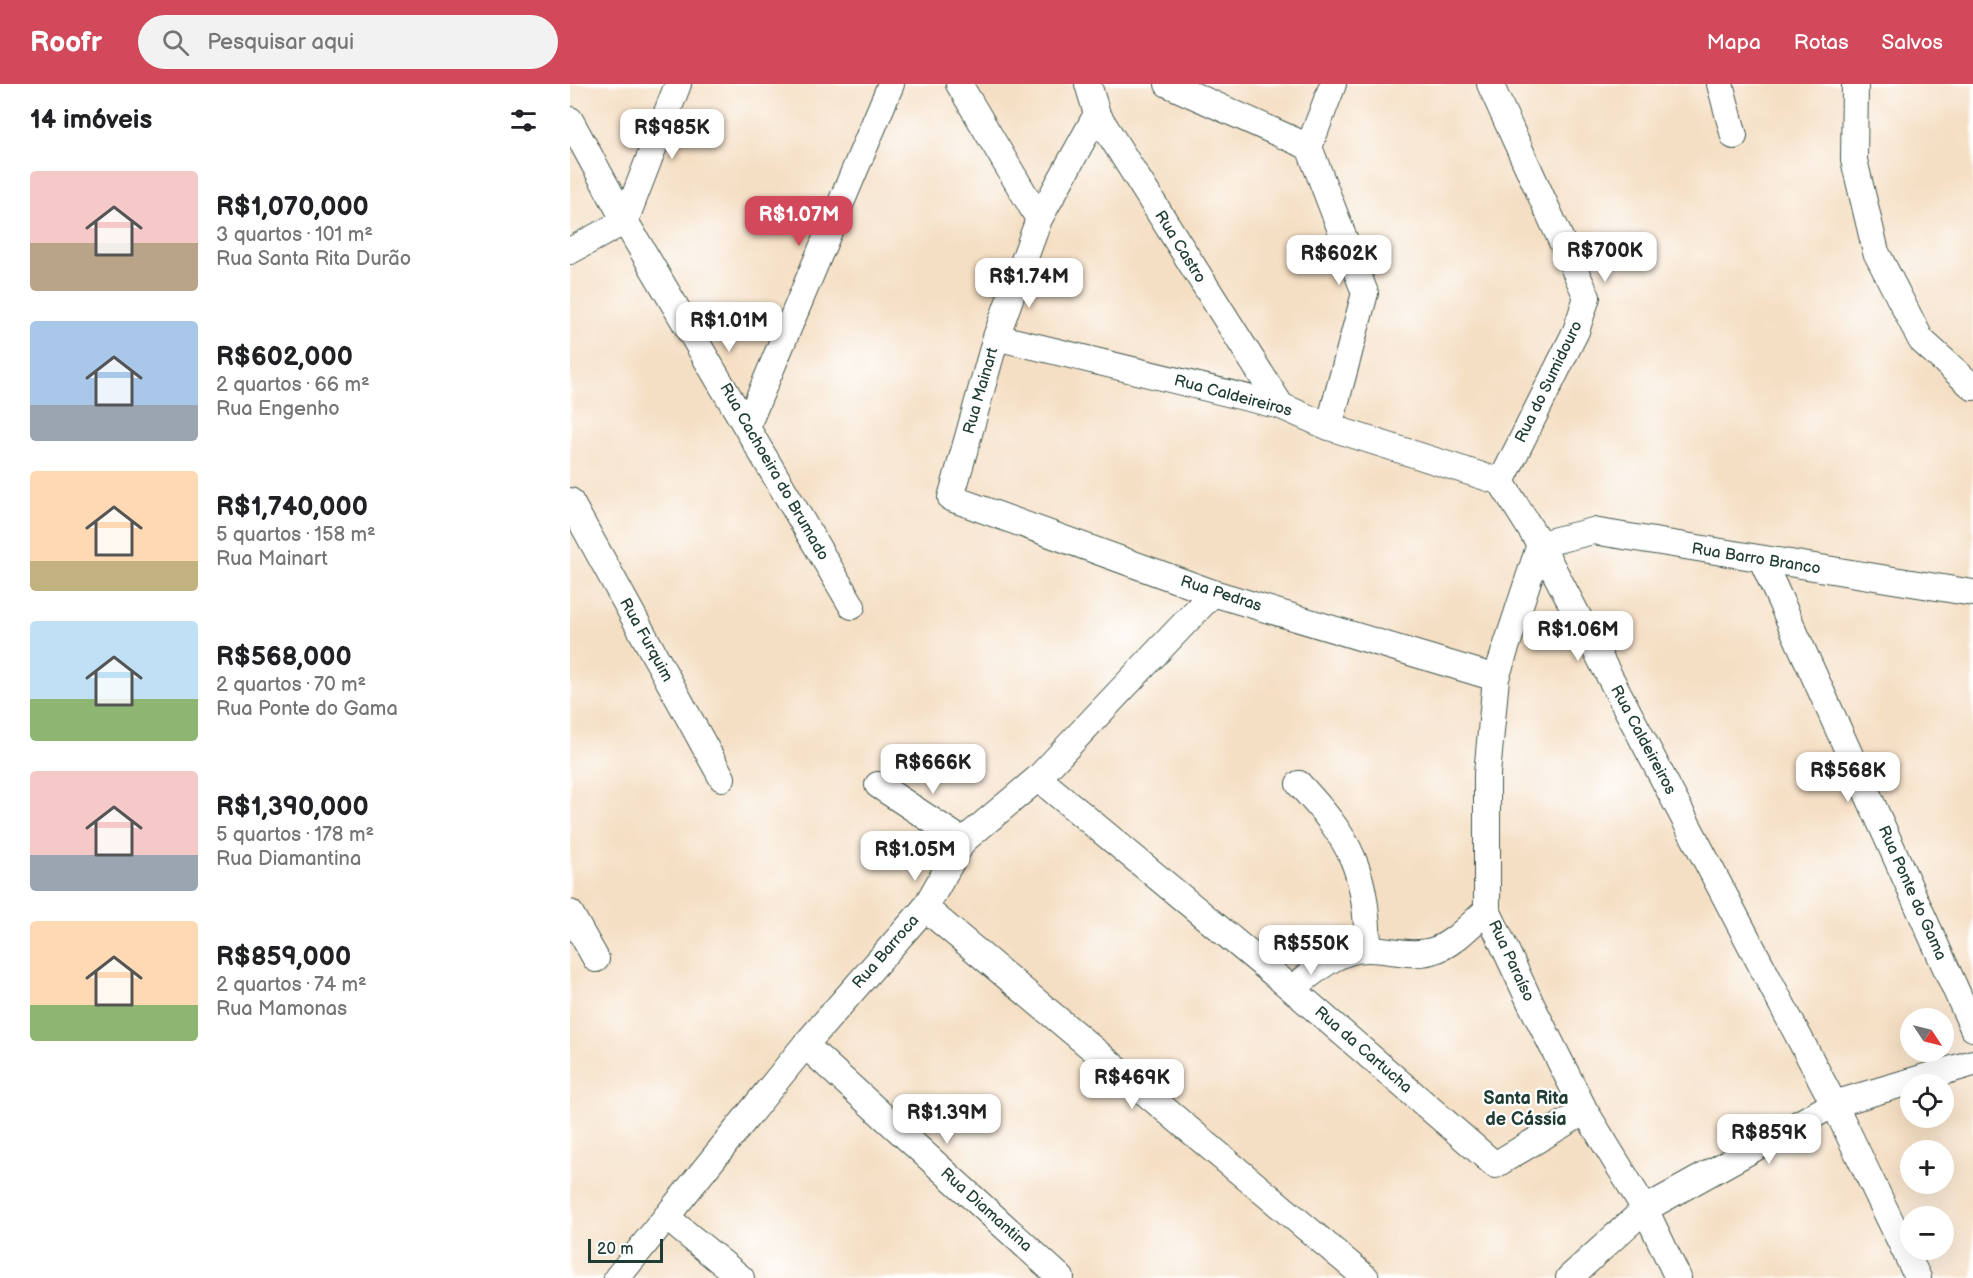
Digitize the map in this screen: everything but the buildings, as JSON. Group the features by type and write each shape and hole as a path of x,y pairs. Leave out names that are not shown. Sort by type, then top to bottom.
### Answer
{"street":[{"path":"570,251 625,221 678,84"},
{"path":"747,426 891,84"},
{"path":"958,84 1039,219"},
{"name":"Rua Castro","path":"1088,84 1097,114 1281,406"},
{"path":"1168,84 1309,147"},
{"path":"1329,427 1365,293 1309,147 1333,84"},
{"name":"Rua do Sumidouro","path":"1490,84 1587,297 1576,331 1501,482"},
{"path":"1720,84 1734,136"},
{"path":"1855,84 1854,160 1876,252 1922,340 1973,386"},
{"name":"Rua Mainart","path":"951,498 996,337 1039,219 1097,114"},
{"name":"Rua Cachoeira do Brumado","path":"570,120 625,221 852,606"},
{"name":"Rua Caldeireiros","path":"996,337 1281,406 1329,427 1501,482 1540,544 1834,1104 1918,1278"},
{"name":"Rua Pedras","path":"951,498 1213,593 1496,678"},
{"name":"Rua Furquim","path":"570,501 722,778"},
{"name":"Rua Barro Branco","path":"1540,544 1593,531 1973,593"},
{"name":"Rua Paraíso","path":"1540,544 1496,678 1487,774 1487,909 1532,1006 1586,1111 1645,1209 1677,1278"},
{"name":"Rua Ponte do Gama","path":"1762,560 1973,1028"},
{"name":"Rua Barroca","path":"617,1278 805,1045 925,908 963,841 1038,778 1213,593"},
{"name":"Rua da Cartucha","path":"1038,778 1292,989 1495,1165 1586,1111"},
{"path":"1299,783 1343,837 1357,866 1366,911 1368,949"},
{"path":"878,785 963,841"},
{"path":"925,908 1366,1278"},
{"path":"1292,989 1331,959 1348,951 1368,949 1406,953 1432,951 1448,943 1487,909"},
{"path":"570,913 596,959"},
{"name":"Rua Diamantina","path":"805,1045 1061,1278"},
{"path":"1569,1278 1645,1209 1834,1104 1973,1063"},
{"path":"666,1217 741,1278"}],"district":[{"name":"Santa Rita de Cássia","path":"1526,1108"}]}
